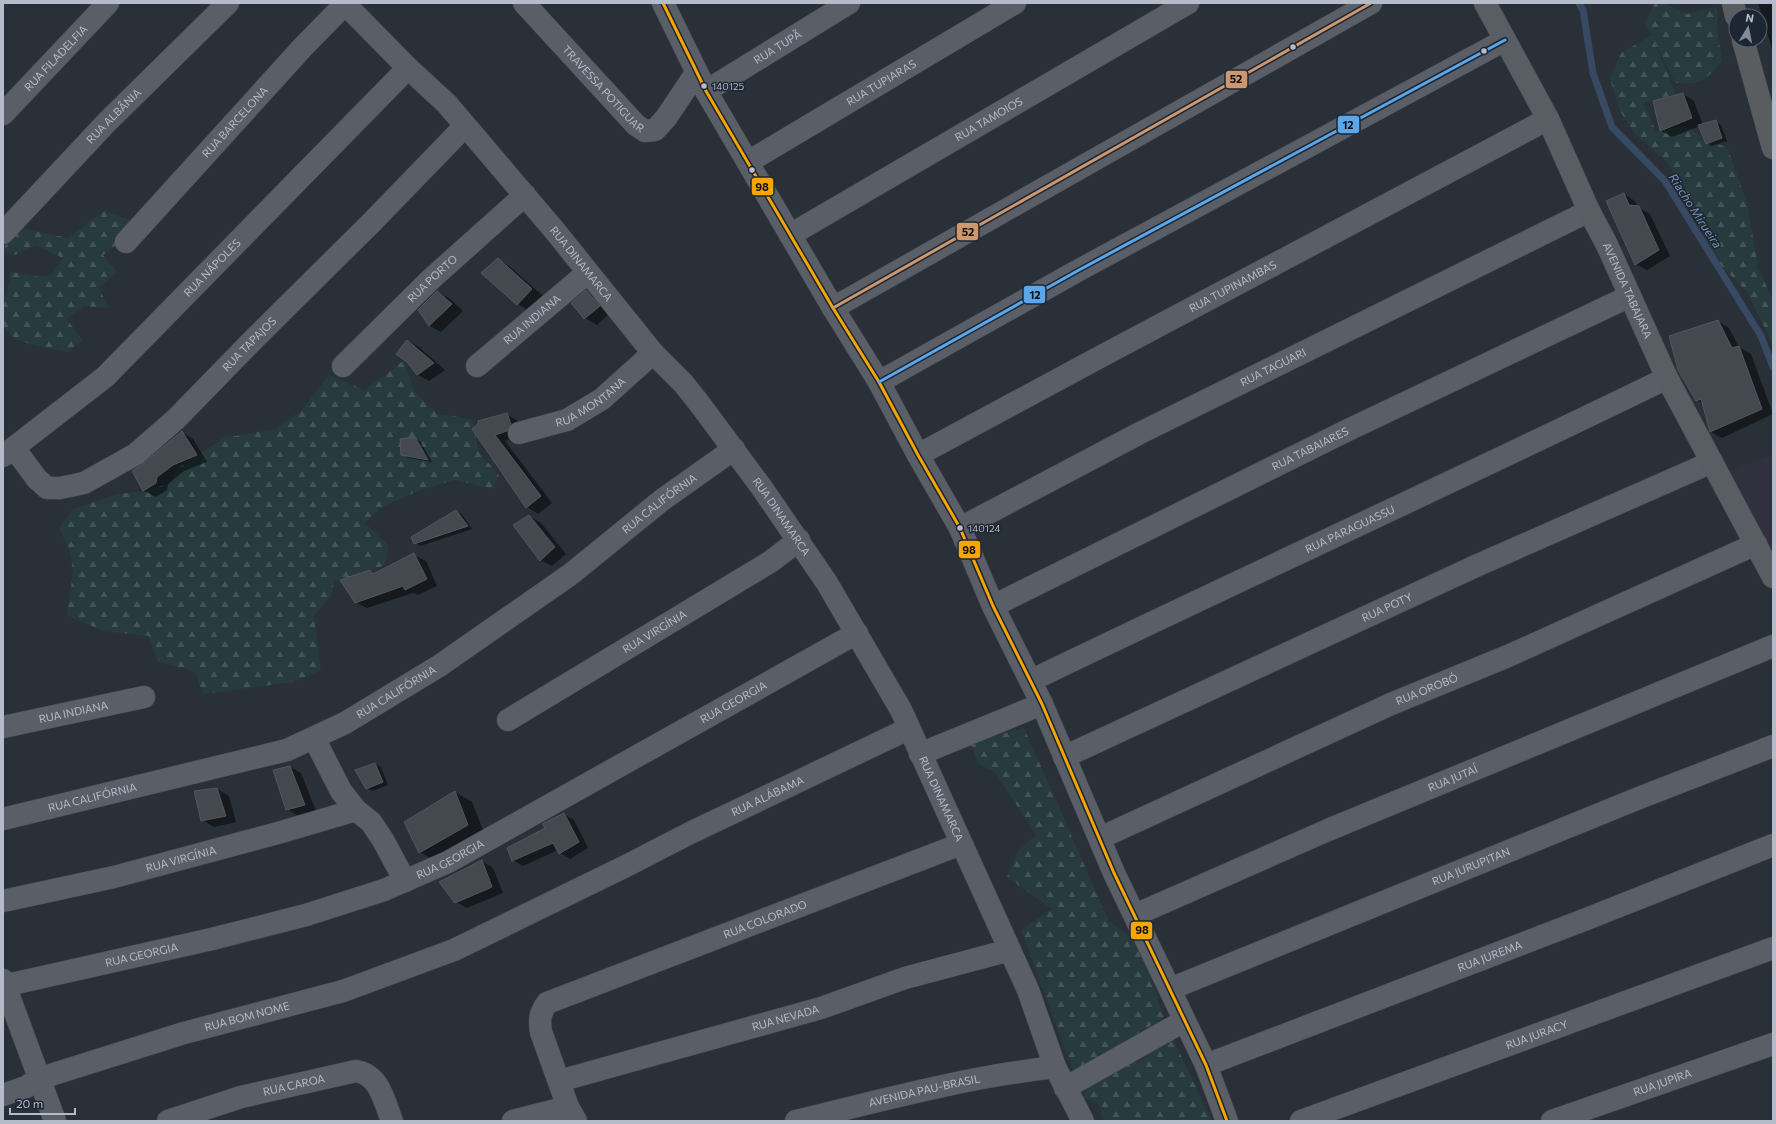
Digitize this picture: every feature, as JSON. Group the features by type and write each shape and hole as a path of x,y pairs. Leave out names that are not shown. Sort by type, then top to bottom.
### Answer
{"highway":[{"path":"1745,48 1773,148"}],"street":[{"name":"RUA FILADELFIA","path":"3,114 108,3"},
{"name":"RUA ALBÂNIA","path":"3,233 107,122 228,3"},
{"name":"TRAVESSA POTIGUAR","path":"524,3 636,125 644,131 655,130 701,82"},
{"name":"RUA TUPÃ","path":"701,82 849,3"},
{"name":"RUA TUPIARAS","path":"748,162 1014,3"},
{"name":"RUA TAMOIOS","path":"790,235 1188,3"},
{"path":"833,308 1371,3"},
{"name":"AVENIDA TABAJARA","path":"1484,3 1548,119 1667,378 1773,577"},
{"name":"RUA DINAMARCA","path":"345,4 408,68 447,104 525,195 653,353 683,383 734,449 799,540 857,633 900,710 1028,990 1055,1067 1083,1121"},
{"name":"RUA BARCELONA","path":"126,242 303,47 345,4"},
{"path":"672,6 701,82 833,308 879,382 918,455 960,528 993,606 1032,680 1114,873 1206,1065 1226,1121"},
{"path":"879,382 1079,270 1504,40"},
{"name":"RUA NÁPOLES","path":"7,453 105,377 408,68"},
{"name":"RUA TUPINAMBAS","path":"918,455 1548,119"},
{"name":"RUA TAPAJOS","path":"7,453 36,480 47,488 60,488 84,483 136,454 176,419 252,340 374,221 465,126"},
{"name":"RUA PORTO","path":"343,366 430,280 525,195"},
{"name":"RUA TAGUARI","path":"960,528 1140,433 1589,211"},
{"name":"RUA INDIANA","path":"477,366 587,273"},
{"name":"RUA TABAIARES","path":"993,606 1348,430 1630,296"},
{"name":"RUA MONTANA","path":"519,433 567,420 602,398 653,353"},
{"name":"RUA PARAGUASSU","path":"1032,680 1293,555 1529,445 1667,378"},
{"name":"RUA CALIFÓRNIA","path":"3,819 287,750 345,723 439,666 570,574 662,500 734,449"},
{"name":"RUA POTY","path":"1064,757 1478,565 1712,462"},
{"name":"RUA VIRGÍNIA","path":"508,720 770,562 799,540"},
{"name":"RUA OROBÓ","path":"1100,838 1391,704 1508,656 1756,544"},
{"name":"RUA GEORGIA","path":"4,984 212,939 306,916 384,890 448,862 857,633"},
{"name":"RUA JUTAÍ","path":"1135,915 1335,827 1773,646"},
{"name":"RUA INDIANA","path":"3,727 144,697"},
{"path":"920,754 1042,704"},
{"name":"RUA ALÁBAMA","path":"454,950 751,803 908,729"},
{"path":"314,738 332,776 356,810 371,822 383,840 405,881"},
{"name":"RUA JURUPITAN","path":"1170,990 1639,798 1773,746"},
{"name":"RUA VIRGÍNIA","path":"3,901 114,877 278,833 356,810"},
{"name":"RUA COLORADO","path":"572,1114 541,1032 539,1020 541,1010 547,1003 961,844"},
{"name":"RUA JUREMA","path":"1206,1065 1584,920 1773,845"},
{"name":"RUA JURACY","path":"1301,1121 1773,948"},
{"name":"RUA BOM NOME","path":"3,1095 26,1087 38,1079 184,1033 343,991 454,950"},
{"name":"RUA NEVADA","path":"559,1081 814,1010 905,978 1010,950"},
{"path":"4,984 38,1079 55,1121"},
{"path":"1065,1088 1184,1021"},
{"name":"RUA JUPIRA","path":"1552,1121 1773,1044"},
{"name":"AVENIDA PAU-BRASIL","path":"796,1121 936,1087 1013,1072 1055,1067"},
{"name":"RUA CAROA","path":"168,1121 241,1097 356,1071 366,1072 374,1079 392,1121"},
{"path":"513,1121 572,1114"}],"shaded area":[{"path":"1773,455 1773,577 1717,475"}],"green space":[{"path":"1655,3 1665,3 1687,14 1717,7 1718,37 1722,60 1703,80 1691,83 1675,83 1654,40 1676,94 1644,103 1656,132 1686,126 1704,140 1727,147 1747,203 1758,267 1773,301 1773,345 1747,292 1711,255 1684,186 1665,160 1635,134 1620,111 1610,78 1621,53 1652,35 1645,22"},
{"path":"105,210 141,225 103,255 117,272 99,288 109,308 84,306 67,319 82,340 69,352 36,346 15,339 3,326 3,310 11,272 40,277 51,275 63,258 35,245 15,255 3,252 3,248 20,228 68,238"},
{"path":"404,360 414,392 438,414 472,419 479,452 499,475 494,489 454,480 418,491 382,507 365,523 389,546 385,565 360,575 334,581 331,596 314,616 321,670 293,682 203,694 195,672 157,661 149,636 103,631 67,615 72,580 72,561 59,528 73,509 117,494 143,491 170,483 177,468 224,438 275,429 302,410 329,375 365,390"},
{"path":"1024,728 1109,921 1140,944 1164,1018 1073,1071 1021,930 1052,909 1007,877 1018,851 1036,835 995,772 978,764 970,742"},
{"path":"1173,1039 1212,1121 1103,1121 1099,1104 1084,1098 1086,1085 1124,1065 1142,1060 1154,1049"}],"building":[{"path":"1683,93 1692,118 1660,131 1653,101"},
{"path":"1716,120 1722,138 1706,144 1698,125"},
{"path":"1624,193 1629,205 1639,206 1659,250 1635,265 1606,201"},
{"path":"498,258 532,289 517,305 481,273"},
{"path":"586,290 600,306 584,319 571,303"},
{"path":"437,291 452,304 429,326 418,310"},
{"path":"1718,320 1732,348 1739,346 1762,409 1710,432 1701,399 1696,401 1678,370 1669,336"},
{"path":"407,340 434,363 417,375 407,362 396,354"},
{"path":"507,413 511,424 507,431 495,435 541,496 526,508 472,429 478,424 478,421"},
{"path":"182,431 197,455 173,465 157,477 156,483 143,491 132,471 144,463"},
{"path":"415,437 428,460 401,455 400,439"},
{"path":"456,510 468,526 414,544 411,537"},
{"path":"529,515 555,547 540,561 513,525"},
{"path":"414,553 427,579 405,590 403,586 355,603 340,580 370,570 373,574"},
{"path":"375,763 383,782 366,789 355,770"},
{"path":"290,766 305,805 286,810 273,770"},
{"path":"217,788 226,816 201,821 194,791"},
{"path":"455,791 468,825 419,853 404,822"},
{"path":"564,813 579,842 559,854 553,843 512,861 507,848 545,828 542,824"},
{"path":"482,860 492,887 455,903 439,882"}],"waterway":[{"name":"Riacho Mirueira","path":"1579,3 1583,10 1593,73 1612,127 1665,181 1761,336 1773,367"}],"transit line":[{"name":"98","path":"663,3 706,91 833,308 879,382 918,455 960,528 993,606 1042,704 1114,873 1206,1065 1227,1121"},
{"name":"52","path":"833,308 1371,3"},
{"name":"12","path":"879,382 1079,270 1505,40"}],"place":[{"name":"140125","path":"704,86"},
{"name":"140124","path":"960,528"}]}
